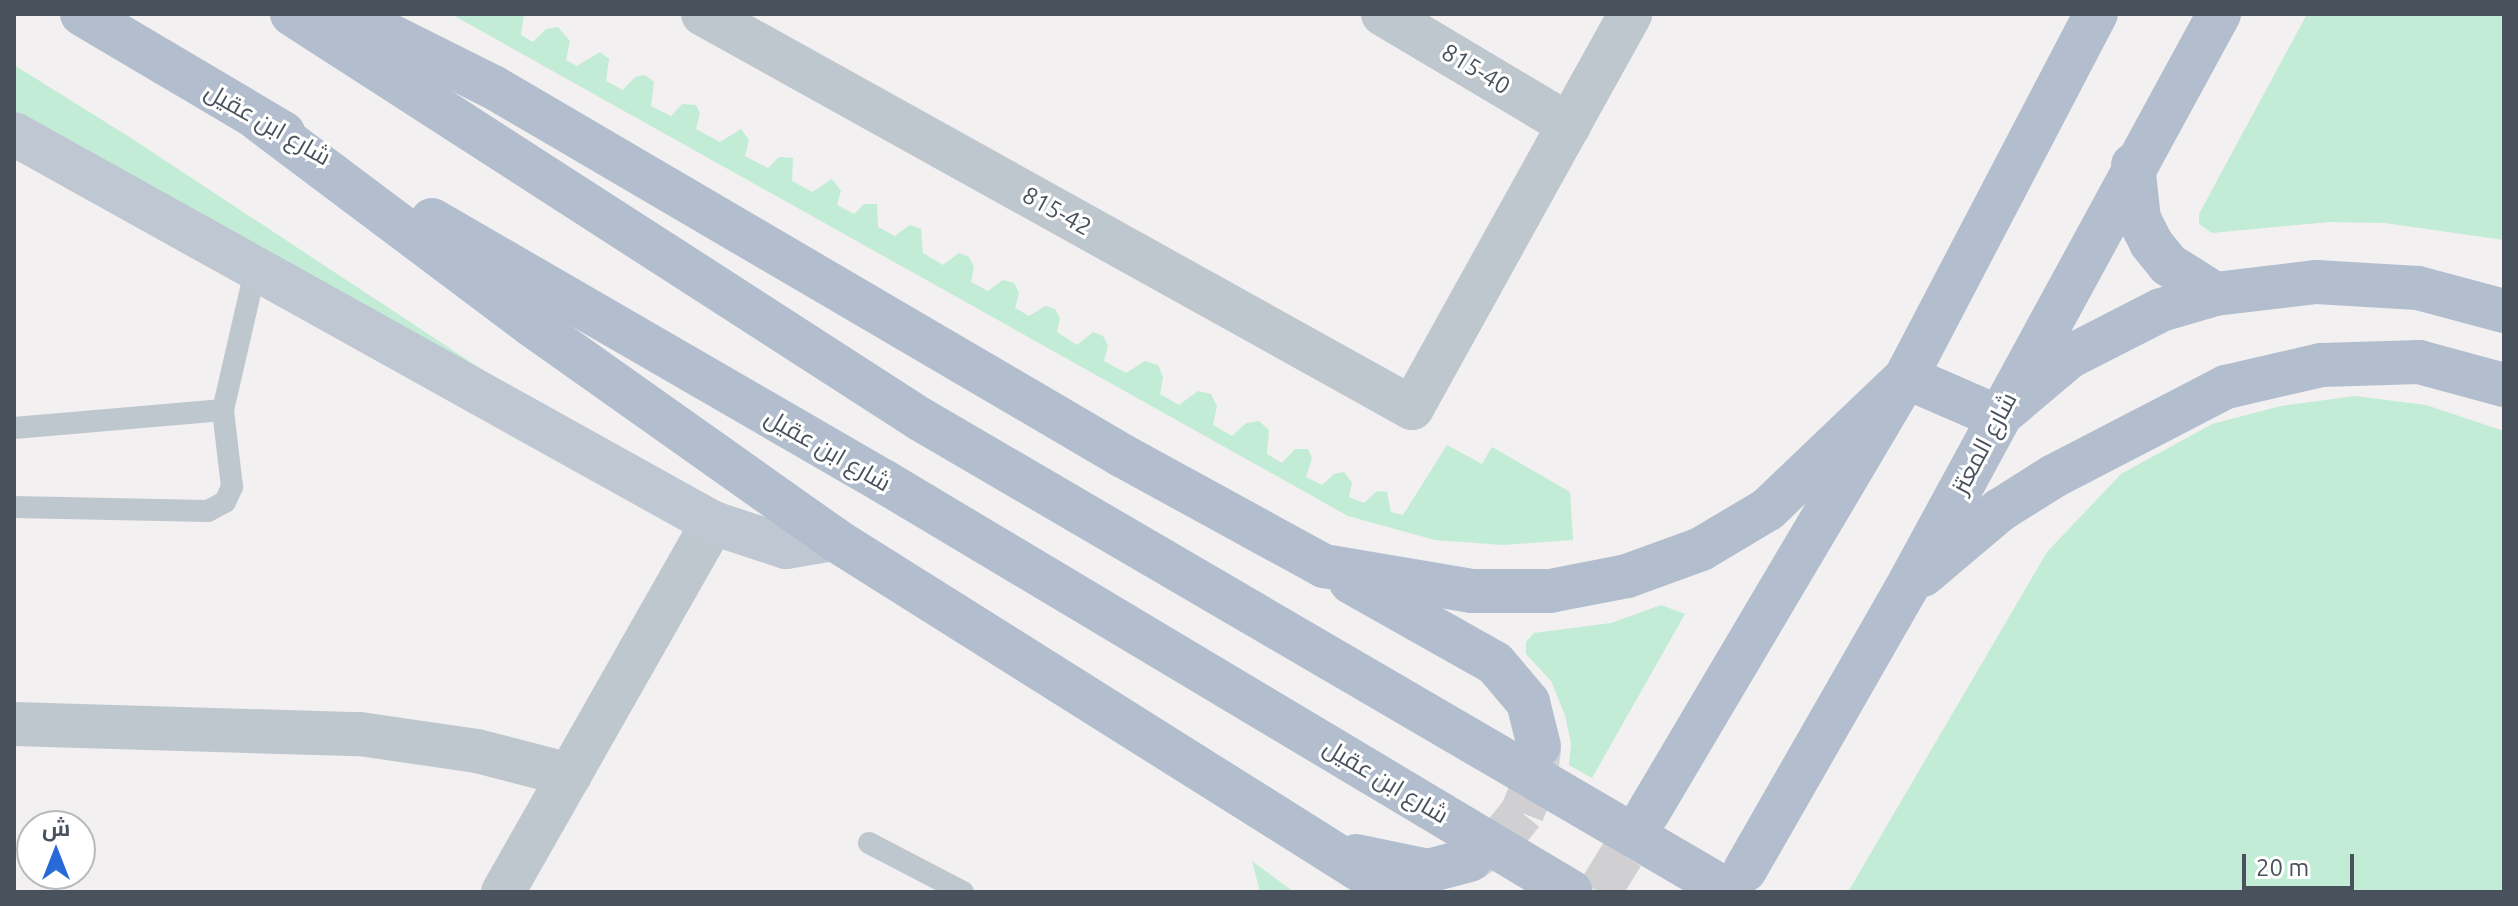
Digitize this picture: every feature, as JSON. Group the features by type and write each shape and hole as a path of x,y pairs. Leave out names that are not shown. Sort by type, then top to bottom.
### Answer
{"main road":[{"name":"شارع ابن عقيل","path":"82,14 259,120 883,481 1571,892"},
{"path":"292,14 920,419 1737,881"},
{"path":"347,14 493,87 1123,456 1495,663 1528,702 1539,746"},
{"path":"1649,811 1906,377 2096,14"},
{"name":"شارع المعتز","path":"1737,881 1906,589 2133,165 2219,14"},
{"path":"259,120 532,325 834,539 1395,892"},
{"path":"2133,165 2139,219 2151,243 2169,265 2215,294"},
{"path":"1906,377 1998,417 2069,357 2161,310 2215,294 2316,282 2418,288 2504,311"},
{"path":"1906,589 2000,510 2054,476 2226,387 2321,365 2419,362 2504,385"},
{"path":"1324,566 1472,591 1550,591 1627,576 1701,549 1768,509 1906,377"},
{"path":"1316,842 1376,863 1428,871 1470,860"},
{"path":"1316,842 1355,892"}],"street":[{"name":"815-42","path":"703,14 1412,408 1569,125"},
{"name":"815-40","path":"1383,14 1569,125"},
{"path":"1569,125 1630,14"},
{"path":"14,134 255,271 713,523 786,547 834,539"},
{"path":"503,892 713,523"},
{"path":"14,724 360,734 477,751 570,775"}],"lane":[{"path":"14,507 208,511 225,502 232,487 223,410 255,271"},
{"path":"14,428 223,410"},
{"path":"869,843 963,892"}],"green space":[{"path":"451,14 524,14 521,35 533,42 546,29 558,27 570,41 566,60 577,66 600,52 609,59 606,81 623,90 635,77 645,75 654,82 651,106 671,116 682,104 696,105 700,113 696,129 720,142 741,129 749,140 745,156 768,168 779,157 793,158 792,181 812,192 832,179 841,191 837,205 854,214 864,204 877,204 878,227 895,236 910,225 921,229 923,253 943,265 959,253 969,257 974,267 971,282 988,291 1003,280 1014,283 1019,293 1015,308 1029,316 1045,306 1055,309 1060,318 1057,332 1077,345 1093,332 1103,336 1108,346 1104,361 1126,373 1145,361 1158,365 1163,377 1160,394 1179,405 1198,391 1211,394 1217,406 1213,425 1232,436 1246,423 1259,421 1269,430 1267,454 1282,463 1295,449 1308,449 1312,458 1306,477 1322,485 1334,474 1344,472 1352,483 1349,497 1364,503 1377,491 1387,492 1391,512 1403,515 1447,445 1482,464 1492,447 1570,492 1573,540 1503,545 1435,540 1348,516"},
{"path":"2307,14 2504,14 2504,240 2385,223 2329,222 2212,233 2199,224 2199,214"},
{"path":"14,65 131,138 504,384 14,111"},
{"path":"2355,396 2426,405 2504,431 2504,892 1848,892 2047,552 2121,474 2212,424 2281,406"},
{"path":"1661,605 1685,614 1592,778 1569,765 1571,744 1565,715 1551,681 1526,654 1526,642 1534,633 1611,623"},
{"path":"1252,861 1294,892 1260,892"}],"tunnel":[{"path":"1470,860 1500,840 1522,813 1535,781 1539,746"},
{"path":"1599,892 1649,811"}]}
